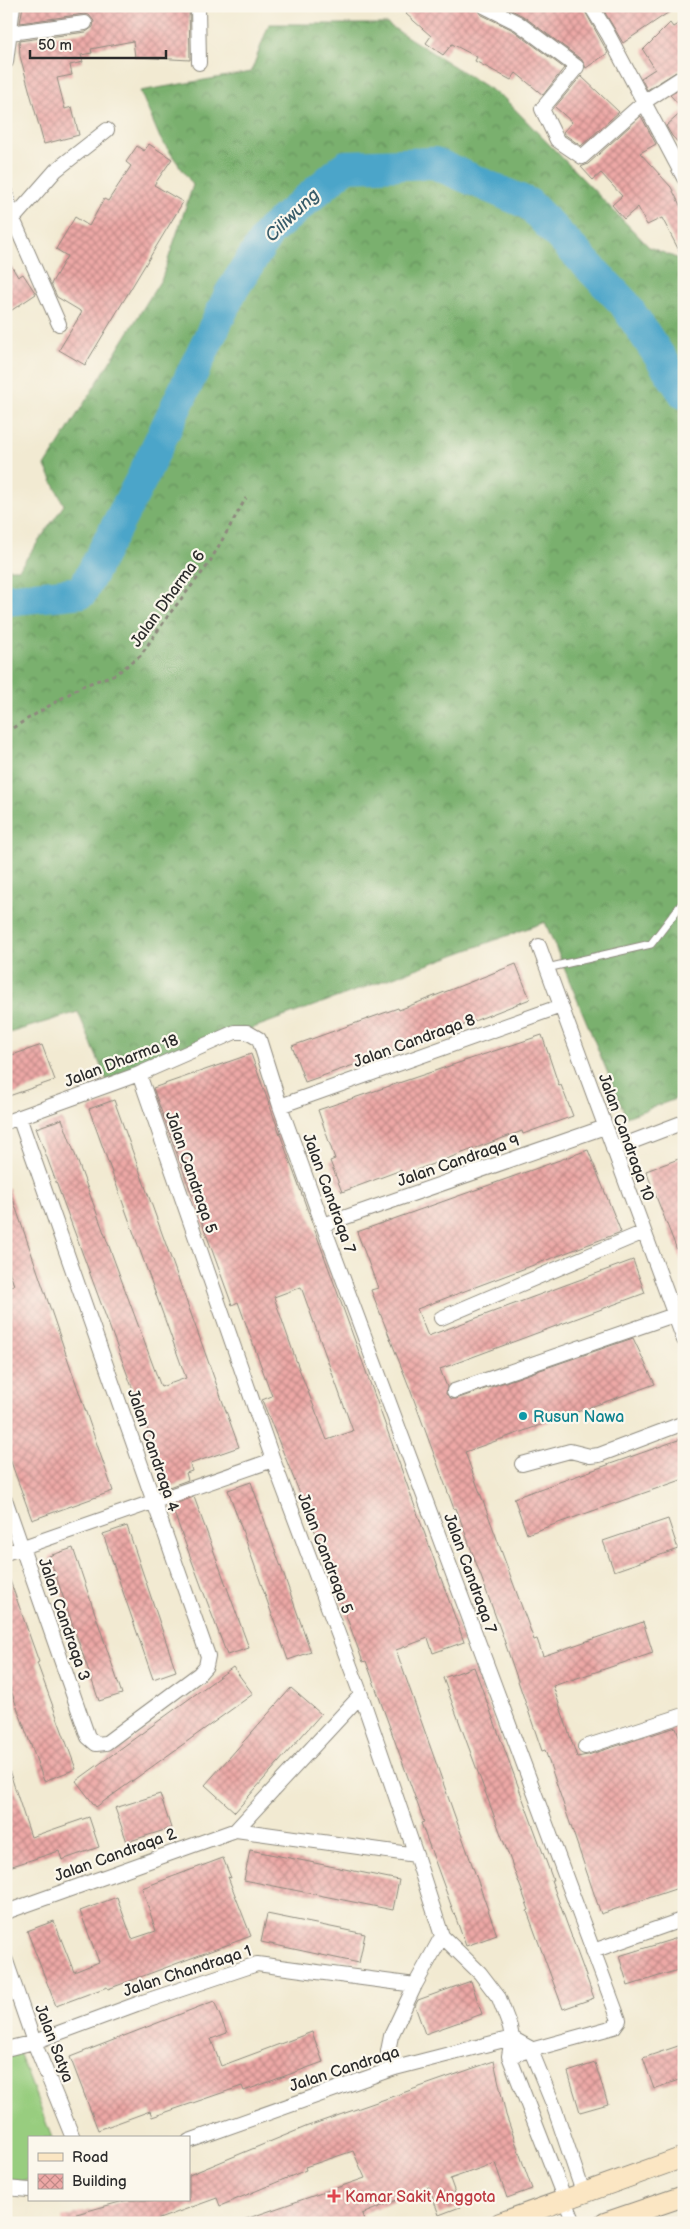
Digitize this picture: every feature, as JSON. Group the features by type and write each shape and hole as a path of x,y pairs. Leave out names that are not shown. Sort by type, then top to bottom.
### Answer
{"main road":[{"path":"500,2223 684,2157"},
{"path":"605,2223 684,2196"}],"street":[{"path":"198,6 199,63"},
{"path":"484,6 518,23 577,66 542,110 556,140 582,157 644,102 684,76"},
{"path":"591,6 608,34 684,178"},
{"path":"6,62 11,8"},
{"path":"10,33 86,23"},
{"path":"13,219 56,170 107,130"},
{"path":"7,199 13,219 59,324"},
{"name":"Jalan Candraqa 10","path":"539,946 684,1340"},
{"name":"Jalan Candraqa 8","path":"280,1106 561,1006"},
{"name":"Jalan Dharma 18","path":"13,1119 140,1074 235,1032 247,1032"},
{"name":"Jalan Candraqa 7","path":"247,1032 259,1039 280,1106 323,1225 619,2020 617,2026 530,2048 509,2056"},
{"name":"Jalan Candraqa 5","path":"140,1074 273,1460 361,1695 442,1936 489,1984 499,1998 511,2032"},
{"name":"Jalan Candraqa 4","path":"13,1119 208,1656 206,1666 199,1674 114,1737 106,1742 96,1744"},
{"path":"613,1149 684,1122"},
{"name":"Jalan Candraqa 9","path":"323,1225 605,1127"},
{"path":"441,1318 644,1232"},
{"path":"454,1390 674,1315"},
{"path":"522,1464 570,1451 590,1456 599,1455 684,1423"},
{"path":"6,1553 273,1460"},
{"name":"Jalan Candraqa 3","path":"6,1502 88,1738 96,1744"},
{"name":"Jalan Candraqa 2","path":"236,1830 361,1695"},
{"path":"585,1747 684,1715"},
{"name":"Jalan Candraqa 2","path":"6,1912 236,1830 416,1855"},
{"path":"593,1951 684,1919"},
{"path":"396,2068 389,2055 389,2042 415,1984 442,1936"},
{"name":"Jalan Satya","path":"6,1961 34,2042 72,2136"},
{"name":"Jalan Chandraqa 1","path":"6,2049 34,2042 137,2004 257,1964 415,1984"},
{"path":"511,2032 530,2048 553,2104 574,2195 574,2223"},
{"path":"511,2032 509,2056 574,2195"},
{"name":"Jalan Candraqa","path":"190,2141 396,2068 511,2032"},
{"path":"6,2188 28,2190"}],"lane":[{"path":"547,968 651,944 684,900"}],"path":[{"name":"Jalan Dharma 6","path":"6,732 82,686 116,674 140,656 208,565 246,498"}],"green space":[{"path":"269,24 387,24 504,98 649,247 684,261 684,1096 626,1117 545,922 107,1081 78,1012 6,1034 6,569 19,569 64,505 45,466 162,278 193,185 160,138 140,91 251,72"},
{"path":"19,2052 51,2136 28,2136 28,2180 16,2183 6,2181 6,2056"}],"building":[{"path":"23,6 189,6 190,60 135,57 133,41 91,49 92,53 81,55 83,62 70,65 72,75 57,78 65,109 72,107 79,135 44,144 20,56 19,41 86,32 93,27 94,21 89,15 84,14 20,23"},
{"path":"413,6 475,6 480,14 513,30 564,68 543,95 516,73 511,80 475,61 477,57 452,44 443,55 426,43 431,36 406,14"},
{"path":"504,6 582,6 608,53 586,68 582,60 523,16"},
{"path":"601,6 678,6 623,43"},
{"path":"684,20 684,67 647,90 641,78 655,69 643,50 670,23 673,27"},
{"path":"581,76 619,112 581,146 564,134 563,132 572,122 555,107"},
{"path":"684,87 684,110 670,95"},
{"path":"684,110 684,149 666,126"},
{"path":"641,116 656,144 640,153 671,187 684,213 684,260 662,218 647,225 638,207 624,219 612,205 622,196 601,173 593,180 581,167 588,164"},
{"path":"149,144 172,159 154,185 183,202 85,365 59,350 82,312 57,297 51,284 67,256 56,249 75,217 89,226 104,199 108,201 131,166 126,162 137,146 144,151"},
{"path":"6,257 18,277 23,274 36,294 6,314"},
{"path":"516,964 530,999 431,1038 305,1082 292,1046 398,1008 399,1010"},
{"path":"542,1035 559,1086 561,1085 573,1116 523,1134 522,1131 403,1175 401,1170 342,1192 330,1161 335,1159 318,1110"},
{"path":"42,1045 55,1080 6,1097 6,1057"},
{"path":"251,1054 464,1642 433,1653 428,1638 396,1650 497,1935 466,1946 421,1823 424,1822 366,1661 363,1662 317,1536 262,1400 272,1396 238,1302 232,1305 153,1088","holes":["301,1287 353,1431 327,1440 274,1297"]},
{"path":"114,1100 239,1447 190,1464 192,1471 186,1473 188,1480 169,1487 36,1128 62,1119 161,1387 186,1378 89,1109"},
{"path":"588,1150 621,1232 417,1309 428,1336 633,1260 645,1293 440,1369 447,1387 446,1394 452,1399 456,1399 633,1338 655,1384 465,1452 534,1640 537,1639 543,1656 643,1622 653,1653 553,1686 577,1757 676,1727 684,1751 684,1886 601,1914 545,1750 542,1751 456,1508 454,1509 371,1290 378,1288 357,1232"},
{"path":"684,1157 684,1265 683,1265 646,1171"},
{"path":"6,1188 9,1188 113,1491 32,1520 6,1448 6,1287 14,1285 6,1263"},
{"path":"681,1439 684,1448 684,1479 527,1534 514,1498"},
{"path":"251,1482 311,1652 288,1660 228,1490"},
{"path":"194,1497 249,1648 227,1655 171,1505"},
{"path":"668,1519 678,1549 614,1571 603,1541"},
{"path":"127,1526 176,1671 153,1679 103,1534"},
{"path":"73,1548 122,1694 99,1701 49,1556"},
{"path":"6,1575 8,1575 39,1662 37,1663 76,1769 44,1781 6,1677"},
{"path":"233,1667 253,1694 96,1807 76,1781"},
{"path":"474,1667 553,1880 551,1880 594,1998 563,2009 527,1911 529,1910 443,1678"},
{"path":"291,1688 321,1714 235,1812 205,1785"},
{"path":"9,1770 31,1837 89,1817 99,1847 62,1860 59,1851 6,1868 6,1771"},
{"path":"160,1794 171,1828 127,1842 115,1808"},
{"path":"250,1850 399,1880 393,1910 244,1880"},
{"path":"223,1858 231,1878 228,1877 251,1936 108,1989 107,1987 56,2006 27,1931 54,1921 74,1972 99,1962 80,1911 117,1897 132,1939 156,1931 142,1888"},
{"path":"267,1914 365,1934 359,1963 261,1942"},
{"path":"684,1936 684,1968 628,1986 619,1956"},
{"path":"471,1981 482,2014 425,2034 415,2006 418,2000"},
{"path":"214,2001 227,2033 211,2039 221,2066 312,2032 323,2062 244,2091 242,2086 152,2117 150,2111 98,2130 70,2057"},
{"path":"684,2044 684,2078 654,2089 643,2058"},
{"path":"494,2061 506,2115 532,2189 507,2198 495,2163 450,2179 460,2207 439,2215 429,2187 362,2214 365,2223 243,2223 243,2220 365,2178 353,2151 305,2167 306,2170 220,2206 217,2198 148,2223 63,2223 62,2218 120,2202 190,2202 190,2175 308,2126"},
{"path":"595,2063 608,2104 580,2112 568,2072"}],"waterway":[{"name":"Ciliwung","path":"6,600 82,592 142,478 231,292 270,231 346,166 434,163 529,204 624,303 684,393"}],"place":[{"name":"Rusun Nawa","path":"523,1416"},
{"name":"Kamar Sakit Anggota","path":"334,2196"}]}
